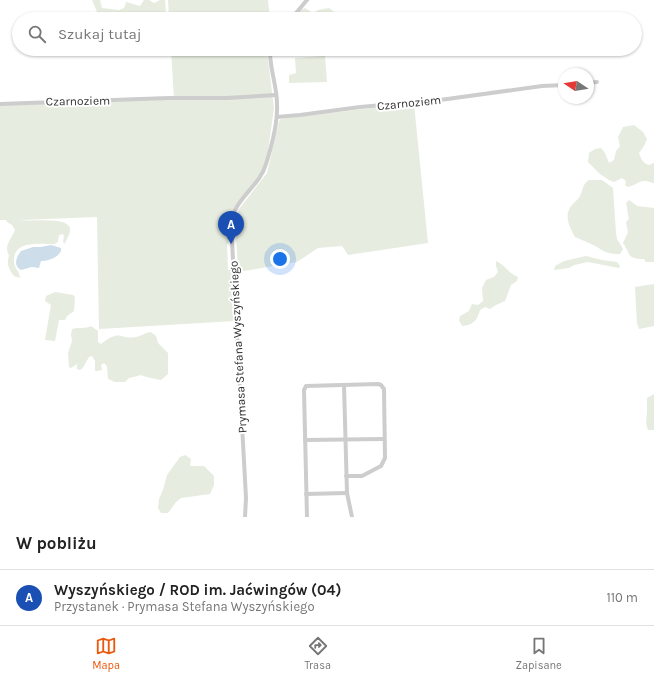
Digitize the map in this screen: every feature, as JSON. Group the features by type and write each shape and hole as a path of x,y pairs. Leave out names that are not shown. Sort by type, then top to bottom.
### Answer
{"street":[{"path":"297,12 307,0"},
{"path":"271,56 277,102 277,117"},
{"name":"Czarnoziem","path":"277,117 300,116 360,107 440,100 542,86 558,85"},
{"name":"Czarnoziem","path":"0,104 176,98 228,98 276,95"},
{"name":"Prymasa Stefana Wyszyńskiego","path":"245,517 246,498 231,223 233,214 238,205 264,172 277,117"},
{"path":"344,385 347,493 352,517"},
{"path":"307,517 304,390 306,386 381,385 384,388 385,458 380,466 362,476 346,476"},
{"path":"305,440 384,439"},
{"path":"306,494 347,493"}],"shaded area":[{"path":"92,0 100,0 102,8 119,10 124,8 126,2 140,6 144,0 149,0 154,3 160,0 165,0 166,12 97,12"},
{"path":"168,0 268,0 269,12 169,12"},
{"path":"305,8 311,12 298,12"},
{"path":"329,8 335,12 315,12"},
{"path":"171,56 268,56 274,108 268,151 264,168 233,209 229,223 227,244 228,270 232,270 235,321 99,329 97,217 20,220 48,220 63,222 68,225 70,232 65,244 63,242 63,234 59,235 58,242 54,244 27,245 17,250 14,256 14,263 20,278 14,276 9,269 7,246 15,230 6,220 0,220 0,105 174,99"},
{"path":"325,56 327,82 289,83 289,75 296,73 295,58"},
{"path":"414,104 428,243 348,255 342,246 318,248 297,262 238,272 236,234 234,233 235,220 239,209 267,173 279,121 281,119"},
{"path":"634,125 643,132 647,139 639,153 641,159 645,163 649,165 654,163 654,183 643,181 628,187 625,185 626,181 622,178 614,182 609,180 600,174 588,162 589,153 595,149 601,148 609,163 614,160 616,151 620,146 618,137 623,127"},
{"path":"589,180 602,180 613,188 616,233 617,239 623,249 620,254 605,252 575,237 571,230 568,221 569,209 579,197 584,185"},
{"path":"629,200 637,206 654,208 654,262 646,262 644,259 632,257 623,243 628,232 626,222 629,219 626,203"},
{"path":"586,256 617,262 620,266 619,268 588,262 574,265 569,268 554,270 555,266 564,261"},
{"path":"496,261 518,277 517,281 511,285 505,301 490,309 485,307 480,310 474,322 469,325 462,326 459,320 460,316 469,311 472,304 478,305 483,301 482,288 486,280 494,277 498,272"},
{"path":"654,284 654,326 639,329 637,323 635,287"},
{"path":"55,292 73,295 75,297 74,311 67,316 65,320 59,320 55,341 45,340 51,305 45,301 46,296"},
{"path":"91,326 98,331 98,342 101,344 116,336 130,338 151,332 156,336 158,343 168,353 168,374 161,380 140,375 129,378 125,382 115,382 108,379 107,366 104,363 101,365 102,370 95,371 95,361 92,356 89,357 82,369 77,369 77,364 71,368 69,367 68,353 72,341 72,329"},
{"path":"654,394 654,430 648,430 646,423 647,398"},
{"path":"185,455 191,459 190,466 204,466 214,476 214,485 210,494 181,498 168,513 161,513 158,508 159,499 167,475 180,457"}],"water":[{"path":"51,245 61,248 61,251 57,256 52,259 41,261 39,268 32,267 21,270 18,268 16,264 21,251 33,247"}],"place":[{"name":"Wyszyńskiego / ROD im. Jaćwingów (04)","path":"231,244"}]}
